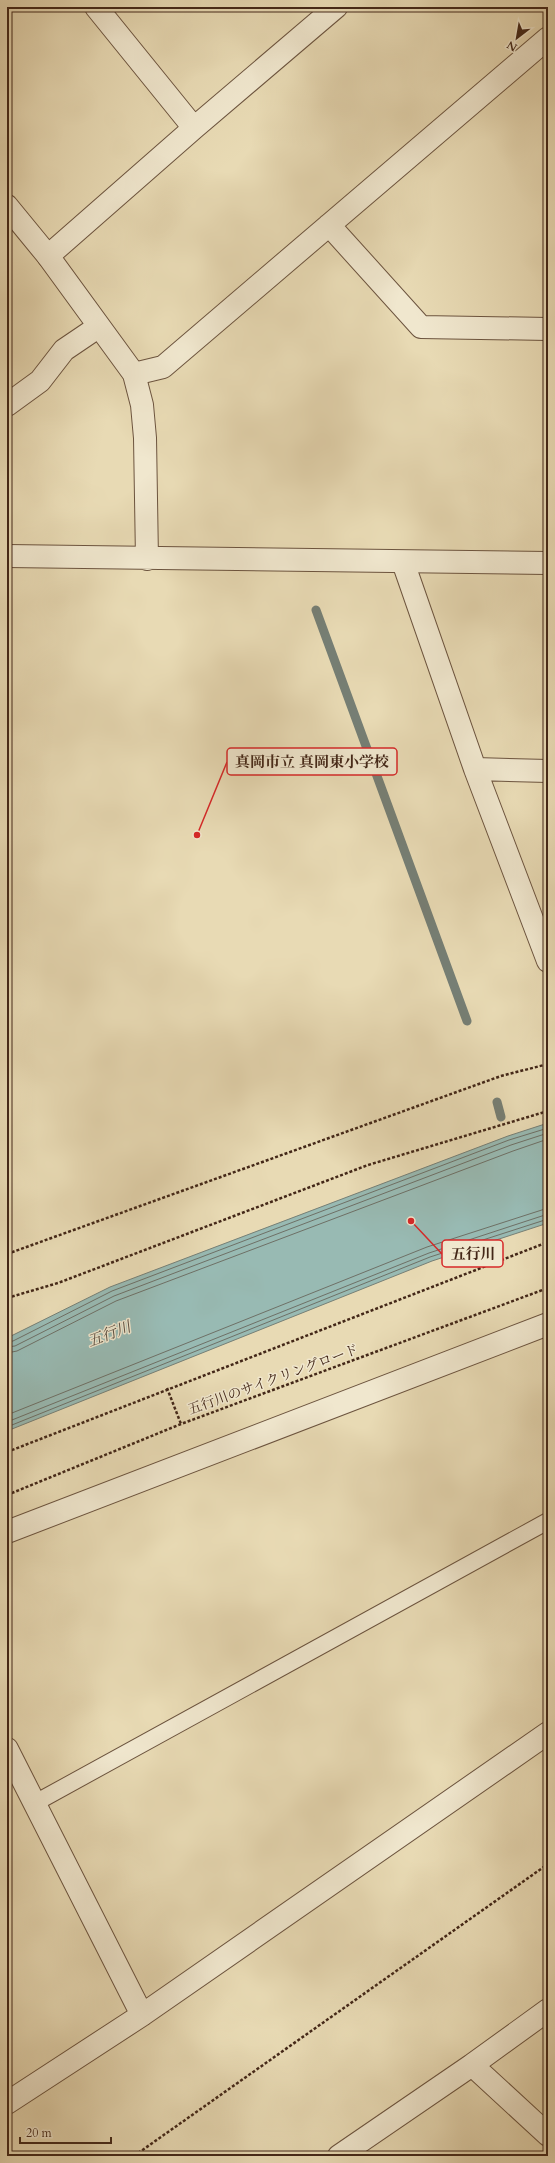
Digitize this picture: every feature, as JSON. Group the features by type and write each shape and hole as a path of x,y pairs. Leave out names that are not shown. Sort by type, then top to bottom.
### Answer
{"street":[{"path":"96,7 194,128"},
{"path":"48,256 194,128 336,7"},
{"path":"134,374 163,367 548,38"},
{"path":"7,206 48,256 98,327 134,374 142,405 145,438 147,559"},
{"path":"329,225 421,327 548,329"},
{"path":"7,405 40,381 64,350 98,327"},
{"path":"7,556 548,563"},
{"path":"403,562 475,769 548,961"},
{"path":"475,769 548,771"},
{"path":"7,1532 546,1330"},
{"path":"7,2103 142,2015 548,1733"},
{"path":"7,1749 142,2015"},
{"path":"339,2156 472,2065 548,2010"},
{"path":"472,2065 548,2136"}],"lane":[{"path":"35,1803 548,1521"}],"path":[{"path":"7,1254 501,1076 548,1064"},
{"path":"7,1298 58,1283 368,1165 548,1110"},
{"path":"7,1452 167,1388 548,1242"},
{"name":"五行川のサイクリングロード","path":"7,1495 181,1424 548,1288"},
{"path":"167,1388 181,1424"},
{"path":"134,2156 548,1864"}],"water":[{"path":"548,1123 548,1223 432,1261 7,1431 7,1338 110,1287 508,1136"}],"waterway":[{"path":"316,610 467,1021"},
{"path":"497,1102 501,1117"}],"place":[{"name":"真岡市立 真岡東小学校","path":"197,835"},
{"name":"五行川","path":"411,1221"}]}
